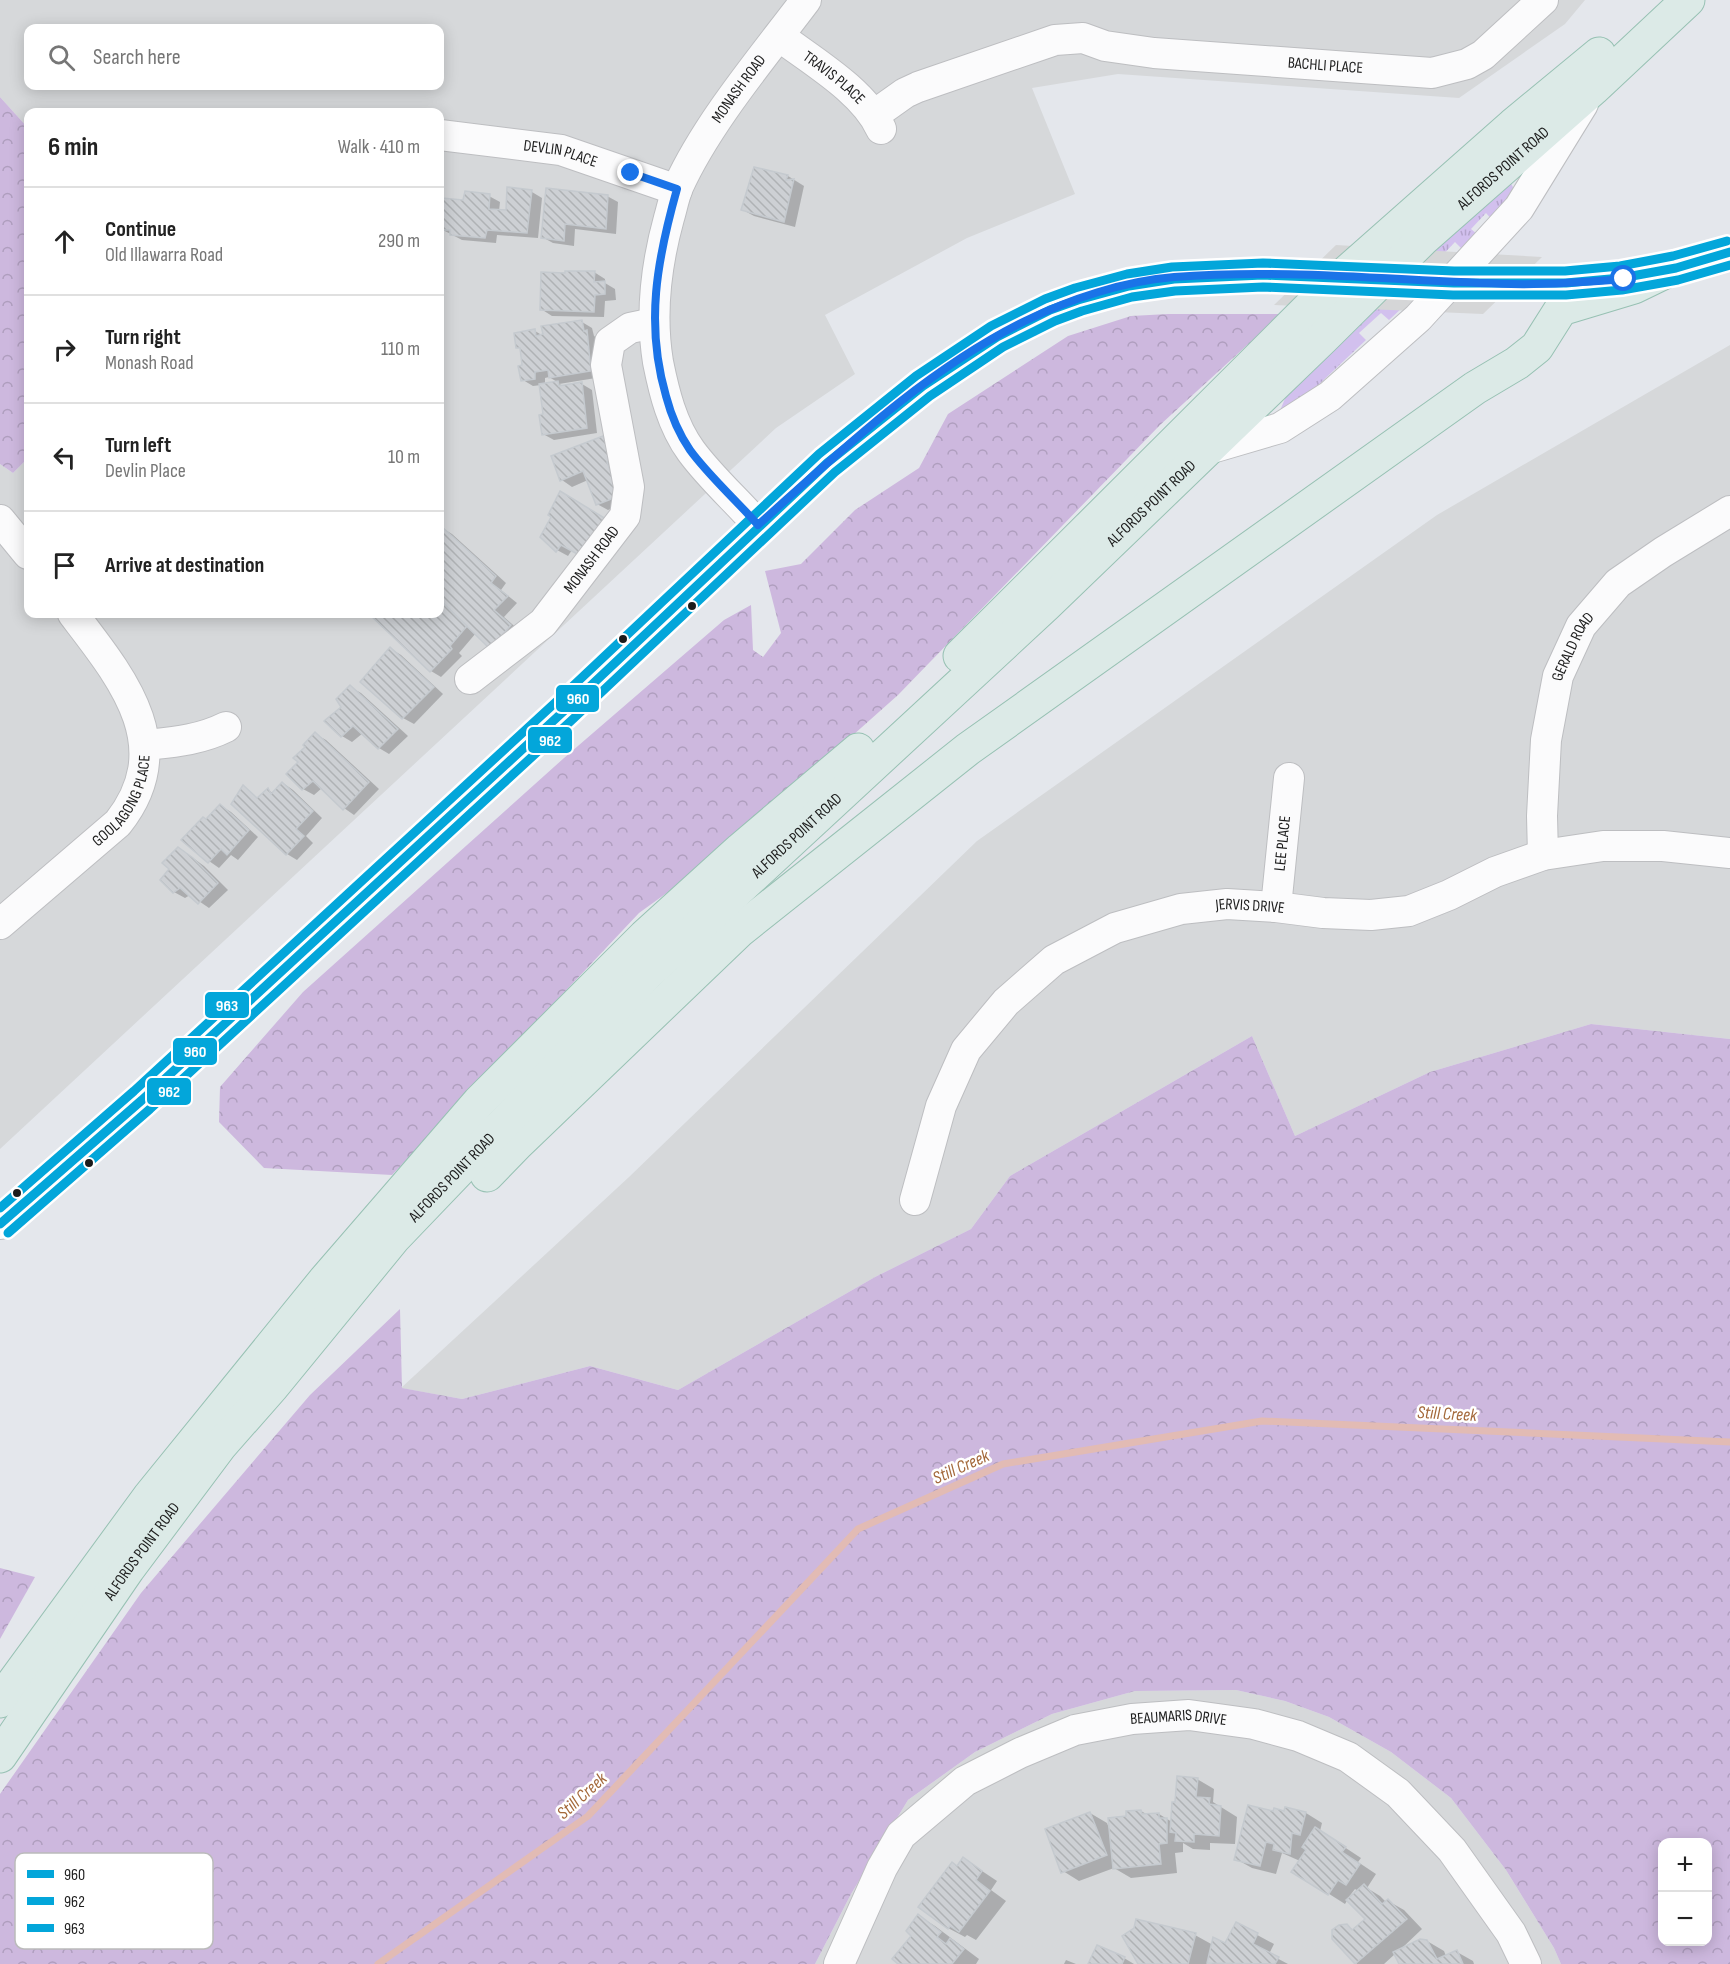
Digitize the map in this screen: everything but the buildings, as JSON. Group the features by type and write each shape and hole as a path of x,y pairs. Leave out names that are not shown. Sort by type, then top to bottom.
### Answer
{"highway":[{"name":"ALFORDS POINT ROAD","path":"0,1701 149,1497 325,1280 479,1102 645,936 741,849 900,715 1331,286 1513,125 1587,65 1656,0"},
{"name":"ALFORDS POINT ROAD","path":"0,1756 178,1500 219,1446 272,1387 394,1238 646,975 1046,604 1422,240 1593,89 1688,0"},
{"path":"272,1387 315,1356 518,1143 740,931 968,749 1475,388 1517,363 1543,340 1561,309 1634,287 1667,271"}],"street":[{"name":"MONASH ROAD","path":"758,525 690,450 672,417 662,382 654,323 658,269 677,189 693,157 717,120 806,0"},
{"name":"BACHLI PLACE","path":"878,122 905,93 1055,40 1083,38 1105,46 1155,53 1432,73 1467,64 1483,56 1543,0"},
{"name":"TRAVIS PLACE","path":"779,36 841,82 878,122"},
{"path":"1205,450 1280,428 1330,396 1418,318 1520,208 1593,89"},
{"name":"DEVLIN PLACE","path":"444,135 561,150 677,189"},
{"path":"0,1224 142,1100 627,652 758,525 868,428 935,375 992,339 1026,321 1101,292 1173,277 1304,276 1514,284 1624,279 1697,264 1730,252"},
{"name":"MONASH ROAD","path":"470,679 543,623 626,516 629,487 606,365 610,342 630,328 654,323"},
{"name":"GERALD ROAD","path":"1543,855 1542,816 1546,740 1558,676 1581,626 1618,583 1663,552 1730,512"},
{"path":"13,522 24,545"},
{"name":"GOOLAGONG PLACE","path":"0,924 118,824 130,808 144,771 146,745 133,702 120,679 76,618"},
{"path":"146,745 194,740 226,727"},
{"name":"LEE PLACE","path":"1276,907 1289,778"},
{"name":"JERVIS DRIVE","path":"915,1200 941,1106 966,1050 1006,1002 1054,960 1115,928 1181,909 1227,904 1371,915 1409,911 1449,896 1495,872 1543,855 1603,846 1663,846 1730,853"},
{"name":"BEAUMARIS DRIVE","path":"839,1964 882,1868 902,1835 965,1781 1020,1753 1075,1730 1132,1719 1189,1715 1254,1724 1298,1736 1348,1757 1398,1793 1452,1850 1511,1933 1526,1964"}],"shaded area":[{"path":"0,0 1585,0 1565,24 1459,98 1118,74 1032,88 1075,194 967,238 825,315 855,374 776,428 0,1149 0,464 13,473 24,462 24,618 444,618 444,108 24,108 24,124 0,97"},
{"path":"1730,345 1730,1039 1591,1024 1430,1072 1295,1136 1252,1036 1010,1176 971,1229 875,1277 678,1390 590,1366 462,1399 401,1388 629,1177 977,841 1437,515"},
{"path":"1236,1690 1285,1701 1329,1717 1391,1752 1451,1798 1506,1870 1554,1948 1561,1964 815,1964 851,1894 908,1800 975,1752 1052,1714 1135,1691"}],"green space":[{"path":"0,97 24,124 24,462 13,473 0,464"},
{"path":"1509,180 1514,189 1494,222 1486,213 1471,229 1478,235 1462,249 1455,242 1436,262 1443,270 1389,320 1381,313 1359,333 1366,340 1298,404 1279,413 1289,389"},
{"path":"1281,314 1160,425 898,695 715,858 639,913 392,1175 264,1168 219,1122 220,1087 303,992 564,758 724,620 751,605 753,650 763,657 781,633 765,571 801,564 855,510 919,468 948,414 1068,336 1131,316"},
{"path":"1591,1024 1730,1039 1730,1964 1561,1964 1554,1948 1506,1870 1451,1798 1391,1752 1329,1717 1285,1701 1236,1690 1135,1691 1052,1714 975,1752 908,1800 851,1894 815,1964 0,1964 0,1794 141,1593 310,1395 400,1309 402,1388 462,1399 590,1366 678,1390 875,1277 971,1229 1010,1176 1252,1036 1295,1136 1430,1072"},
{"path":"0,1568 35,1577 0,1639"}],"pier":[{"path":"1336,245 1542,257 1483,314 1274,305"}],"waterway":[{"name":"Still Creek","path":"378,1964 588,1816 858,1529 1003,1464 1262,1421 1730,1442"}],"transit line":[{"name":"963","path":"0,1208 134,1091 557,701 819,454 916,376 991,326 1045,299 1075,288 1127,274 1172,267 1263,263 1454,271 1565,271 1620,266 1673,256 1727,241"},
{"name":"960","path":"0,1224 142,1100 565,710 827,463 923,386 997,337 1050,310 1078,300 1129,286 1174,279 1263,275 1454,283 1566,283 1621,278 1676,268 1730,252"},
{"name":"962","path":"8,1233 150,1109 573,719 835,472 930,396 1003,347 1055,321 1082,311 1132,297 1175,291 1263,287 1453,295 1566,295 1622,290 1678,280 1730,265"}],"route":[{"path":"631,173 677,189 658,269 654,323 662,382 672,417 690,450 758,525 868,428 935,375 992,339 1026,321 1101,292 1173,277 1242,275 1514,284 1624,279"}]}
